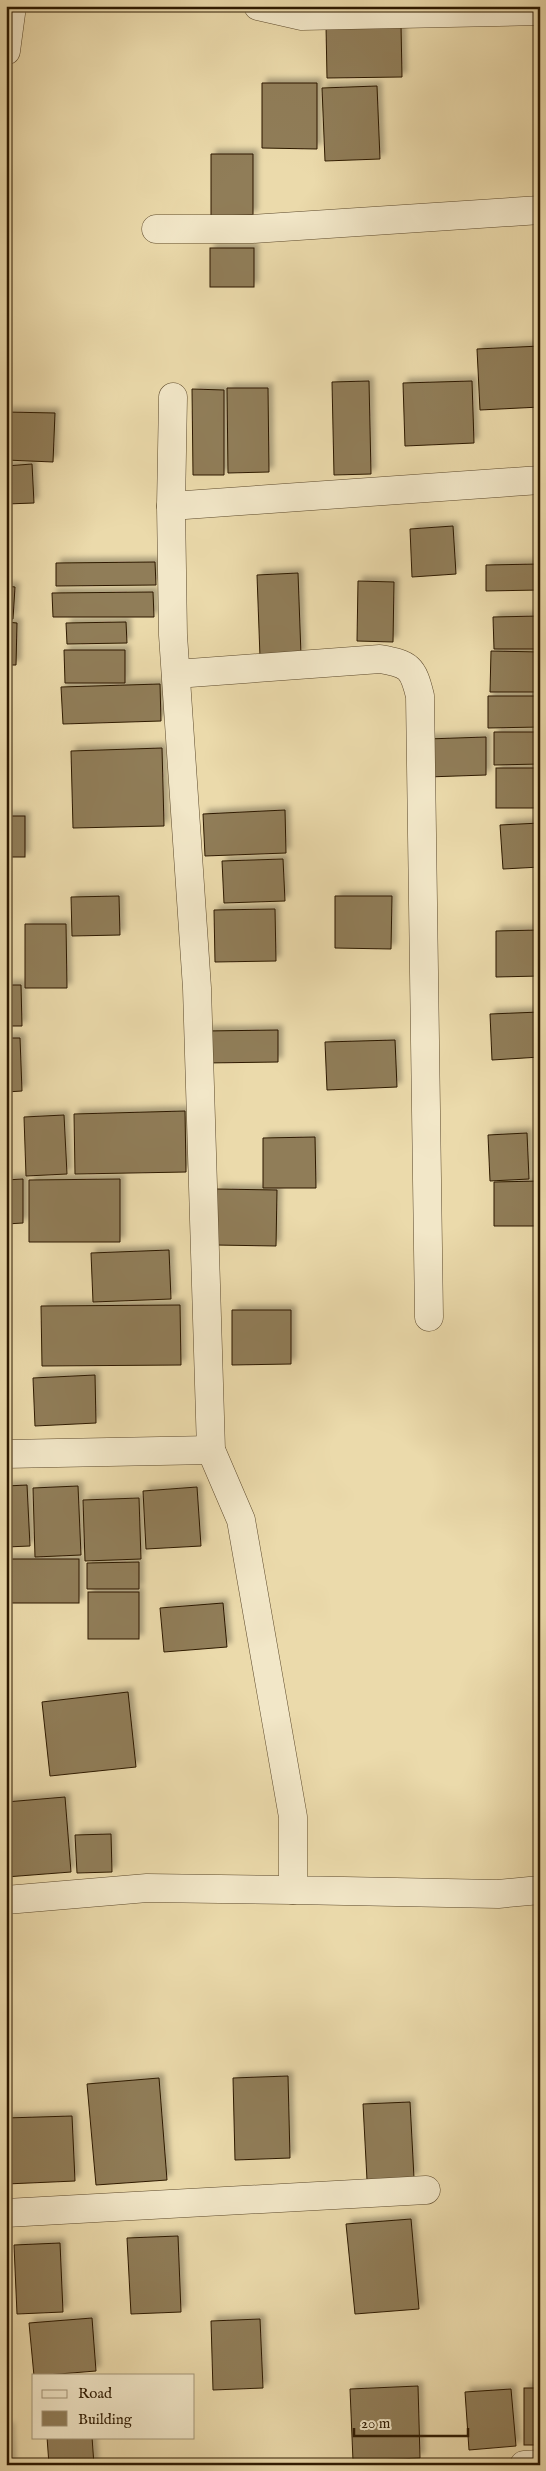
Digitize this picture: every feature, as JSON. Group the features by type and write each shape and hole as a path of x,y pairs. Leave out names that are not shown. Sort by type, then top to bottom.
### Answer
{"street":[{"path":"6,51 12,6"},
{"path":"258,6 302,16 540,12"},
{"path":"156,229 252,229 540,210"},
{"path":"173,397 171,506 176,674 197,988 211,1450 241,1520 293,1818 292,1890"},
{"path":"171,506 540,480"},
{"path":"176,674 380,660 403,663 416,677 420,696 428,1317"},
{"path":"6,1454 211,1450"},
{"path":"6,1900 147,1888 498,1894 540,1890"},
{"path":"6,2213 426,2190"},
{"path":"524,2465 540,2464"}],"building":[{"path":"401,25 402,77 327,78 326,26"},
{"path":"262,83 317,83 317,149 262,148"},
{"path":"377,86 380,159 325,161 322,88"},
{"path":"211,154 253,154 253,215 211,216"},
{"path":"210,248 254,248 254,287 210,287"},
{"path":"540,346 540,407 480,410 477,349"},
{"path":"369,381 371,474 334,475 332,382"},
{"path":"472,381 474,443 405,446 403,383"},
{"path":"227,388 268,388 269,472 228,473"},
{"path":"192,389 224,390 224,475 193,475"},
{"path":"6,412 55,413 53,462 6,460"},
{"path":"32,464 34,503 6,504 6,466"},
{"path":"453,526 456,574 412,577 410,529"},
{"path":"155,562 156,585 56,586 56,563"},
{"path":"540,564 540,590 486,591 486,565"},
{"path":"298,573 301,655 260,657 257,575"},
{"path":"358,581 394,582 393,642 357,641"},
{"path":"6,586 15,587 13,619 6,619"},
{"path":"153,592 154,617 53,617 52,593"},
{"path":"540,616 540,649 494,649 493,617"},
{"path":"6,622 17,623 16,665 6,665"},
{"path":"126,622 127,643 67,644 66,623"},
{"path":"64,650 125,650 125,683 65,683"},
{"path":"491,651 540,652 540,692 490,692"},
{"path":"160,684 161,721 63,724 61,687"},
{"path":"488,696 540,696 540,727 488,728"},
{"path":"494,732 540,732 540,764 494,765"},
{"path":"486,737 486,775 427,777 427,739"},
{"path":"162,748 164,826 73,828 71,751"},
{"path":"496,768 540,768 540,808 496,808"},
{"path":"285,810 286,853 205,856 203,814"},
{"path":"6,816 25,816 25,857 6,857"},
{"path":"540,823 540,867 503,869 500,825"},
{"path":"283,859 285,901 224,903 222,861"},
{"path":"119,896 120,935 72,936 71,897"},
{"path":"335,896 392,896 391,949 335,948"},
{"path":"275,909 276,961 215,962 214,910"},
{"path":"25,924 66,924 67,988 25,988"},
{"path":"540,930 540,976 496,977 496,931"},
{"path":"6,985 21,985 22,1026 6,1026"},
{"path":"540,1012 540,1057 492,1060 490,1014"},
{"path":"278,1030 278,1062 205,1063 205,1031"},
{"path":"6,1038 20,1038 22,1091 6,1092"},
{"path":"395,1040 397,1087 327,1090 325,1042"},
{"path":"185,1111 186,1172 75,1174 74,1114"},
{"path":"64,1115 67,1174 26,1176 24,1117"},
{"path":"527,1133 529,1179 490,1181 488,1135"},
{"path":"315,1137 316,1188 263,1188 263,1138"},
{"path":"23,1179 23,1223 6,1224 6,1180"},
{"path":"120,1179 120,1242 29,1242 29,1180"},
{"path":"540,1181 540,1226 494,1226 494,1182"},
{"path":"216,1189 277,1190 276,1246 215,1245"},
{"path":"169,1250 171,1299 93,1302 91,1253"},
{"path":"180,1305 181,1365 42,1366 41,1306"},
{"path":"232,1310 291,1310 291,1364 232,1365"},
{"path":"95,1375 96,1423 35,1426 33,1378"},
{"path":"27,1485 30,1546 6,1547 6,1486"},
{"path":"78,1486 81,1555 35,1557 33,1488"},
{"path":"197,1487 201,1546 146,1549 143,1491"},
{"path":"139,1498 141,1559 85,1561 83,1500"},
{"path":"6,1559 79,1559 79,1603 6,1603"},
{"path":"139,1562 139,1589 87,1589 87,1563"},
{"path":"88,1592 139,1592 139,1639 88,1639"},
{"path":"223,1603 227,1647 164,1652 160,1608"},
{"path":"128,1692 136,1767 50,1776 42,1702"},
{"path":"65,1797 71,1872 6,1877 6,1802"},
{"path":"111,1834 112,1872 77,1873 75,1835"},
{"path":"288,2076 290,2158 235,2160 233,2078"},
{"path":"159,2078 167,2180 96,2185 87,2084"},
{"path":"410,2102 414,2178 367,2180 363,2104"},
{"path":"72,2116 75,2181 6,2184 6,2118"},
{"path":"411,2219 419,2309 355,2314 346,2224"},
{"path":"178,2236 181,2312 131,2314 127,2238"},
{"path":"60,2243 63,2312 17,2314 14,2245"},
{"path":"92,2318 96,2371 34,2374 29,2323"},
{"path":"260,2319 263,2388 213,2390 211,2321"},
{"path":"418,2386 420,2458 353,2461 350,2389"},
{"path":"524,2388 540,2388 540,2445 524,2445"},
{"path":"511,2389 516,2446 469,2450 465,2392"},
{"path":"6,2427 9,2427 11,2465 6,2465"},
{"path":"47,2438 92,2438 94,2465 49,2465"}]}
